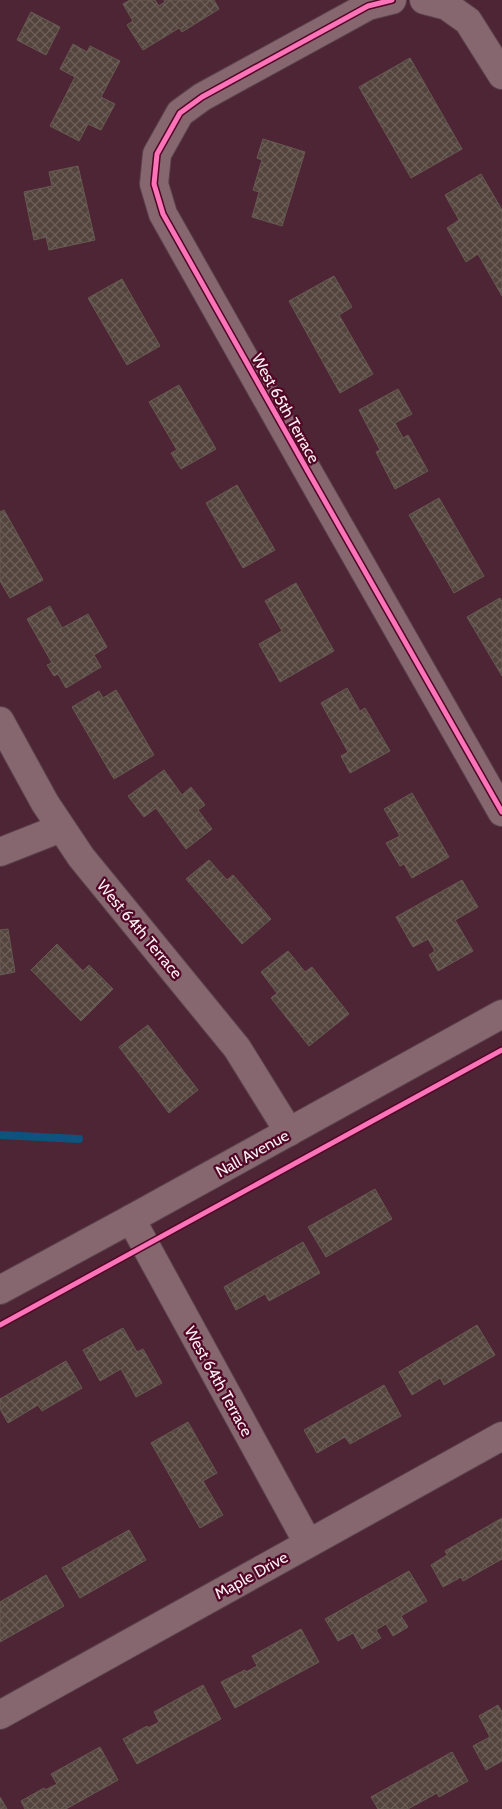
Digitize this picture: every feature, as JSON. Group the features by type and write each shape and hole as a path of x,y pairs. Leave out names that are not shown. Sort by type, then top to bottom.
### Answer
{"street":[{"name":"West 65th Terrace","path":"392,0 368,6 283,51 202,97 180,113 157,154 154,184 163,214 502,812"},
{"path":"424,0 447,6 468,21 502,75"},
{"name":"West 64th Terrace","path":"0,721 61,828 81,858 237,1048 289,1132"},
{"path":"0,852 61,828"},
{"name":"Nall Avenue","path":"0,1290 502,1014"},
{"name":"West 64th Terrace","path":"131,1219 308,1543"},
{"name":"Maple Drive","path":"0,1715 502,1436"}],"building":[{"path":"130,0 155,0 159,6 165,2 164,0 214,0 219,9 182,32 179,28 143,50 127,25 133,21 123,4"},
{"path":"31,12 60,27 46,55 17,40"},
{"path":"73,44 87,52 90,46 120,61 101,97 115,104 101,130 88,124 79,141 50,126 75,77 60,69"},
{"path":"410,58 462,149 411,178 359,87"},
{"path":"263,139 305,152 282,226 252,217 259,192 253,190 262,160 257,158"},
{"path":"78,166 95,240 49,250 46,237 34,240 24,192 52,186 49,172"},
{"path":"481,174 502,210 502,296 478,254 466,262 447,228 459,220 445,195"},
{"path":"334,276 352,307 339,315 373,374 340,393 289,301"},
{"path":"122,279 160,346 127,365 88,298"},
{"path":"179,385 216,449 181,469 171,453 177,450 149,402"},
{"path":"398,389 412,414 395,423 403,438 408,435 428,471 395,489 376,452 380,450 359,410"},
{"path":"237,485 275,550 243,568 206,503"},
{"path":"439,498 484,576 454,593 409,515"},
{"path":"4,510 43,580 10,598 0,581 0,512"},
{"path":"296,583 334,651 280,682 259,644 282,631 265,601"},
{"path":"500,598 502,602 502,676 467,617"},
{"path":"50,606 62,628 88,614 107,647 94,655 101,667 66,688 58,674 54,676 47,665 52,663 27,619"},
{"path":"347,688 360,711 365,708 390,751 350,773 341,756 348,752 321,703"},
{"path":"116,690 154,755 114,779 72,707 99,691 103,698"},
{"path":"164,770 182,795 191,787 205,805 198,810 212,829 186,849 156,808 144,817 128,796"},
{"path":"412,793 449,857 412,878 404,864 400,866 386,843 400,836 384,809"},
{"path":"209,860 227,880 233,875 271,919 242,944 186,879"},
{"path":"462,880 478,907 455,920 473,951 438,971 429,955 435,951 428,939 413,947 396,917"},
{"path":"8,929 15,972 0,975 0,930"},
{"path":"57,944 83,971 89,965 113,989 81,1021 31,970"},
{"path":"288,951 305,972 312,967 349,1014 309,1046 271,998 277,993 261,972"},
{"path":"148,1025 198,1090 169,1113 119,1047"},
{"path":"375,1189 392,1219 326,1257 308,1227"},
{"path":"303,1242 320,1273 269,1301 265,1294 236,1310 224,1287"},
{"path":"477,1325 495,1355 444,1385 440,1378 412,1395 399,1372"},
{"path":"123,1328 137,1352 143,1349 162,1383 136,1397 121,1369 100,1381 83,1350"},
{"path":"66,1361 82,1388 42,1411 38,1405 8,1423 0,1409 0,1399"},
{"path":"384,1385 401,1416 350,1444 345,1437 317,1453 304,1430"},
{"path":"188,1422 217,1473 203,1481 223,1515 200,1528 151,1443"},
{"path":"502,1518 502,1559 463,1581 461,1577 443,1587 431,1565 447,1555 445,1551"},
{"path":"129,1530 146,1560 80,1598 62,1568"},
{"path":"409,1571 427,1601 401,1616 408,1627 393,1636 386,1624 376,1630 381,1638 362,1649 353,1633 338,1641 325,1619"},
{"path":"46,1575 64,1606 0,1642 0,1602"},
{"path":"301,1629 319,1662 235,1708 221,1682 257,1666 252,1656"},
{"path":"203,1685 221,1719 137,1764 123,1739 147,1726 148,1728 159,1722 154,1712"},
{"path":"498,1705 502,1712 502,1761 486,1770 473,1746 490,1737 479,1716"},
{"path":"100,1747 118,1780 66,1809 25,1809 21,1801 44,1788 45,1790 57,1784 51,1774"},
{"path":"452,1752 468,1781 439,1797 437,1793 408,1809 378,1809 371,1797"},
{"path":"0,1797 7,1809 0,1809"}],"waterway":[{"path":"0,1135 79,1139"}],"cycle path":[{"path":"392,0 368,6 202,97 180,113 157,154 154,184 163,214 502,812"},
{"path":"0,1325 502,1050"}]}
